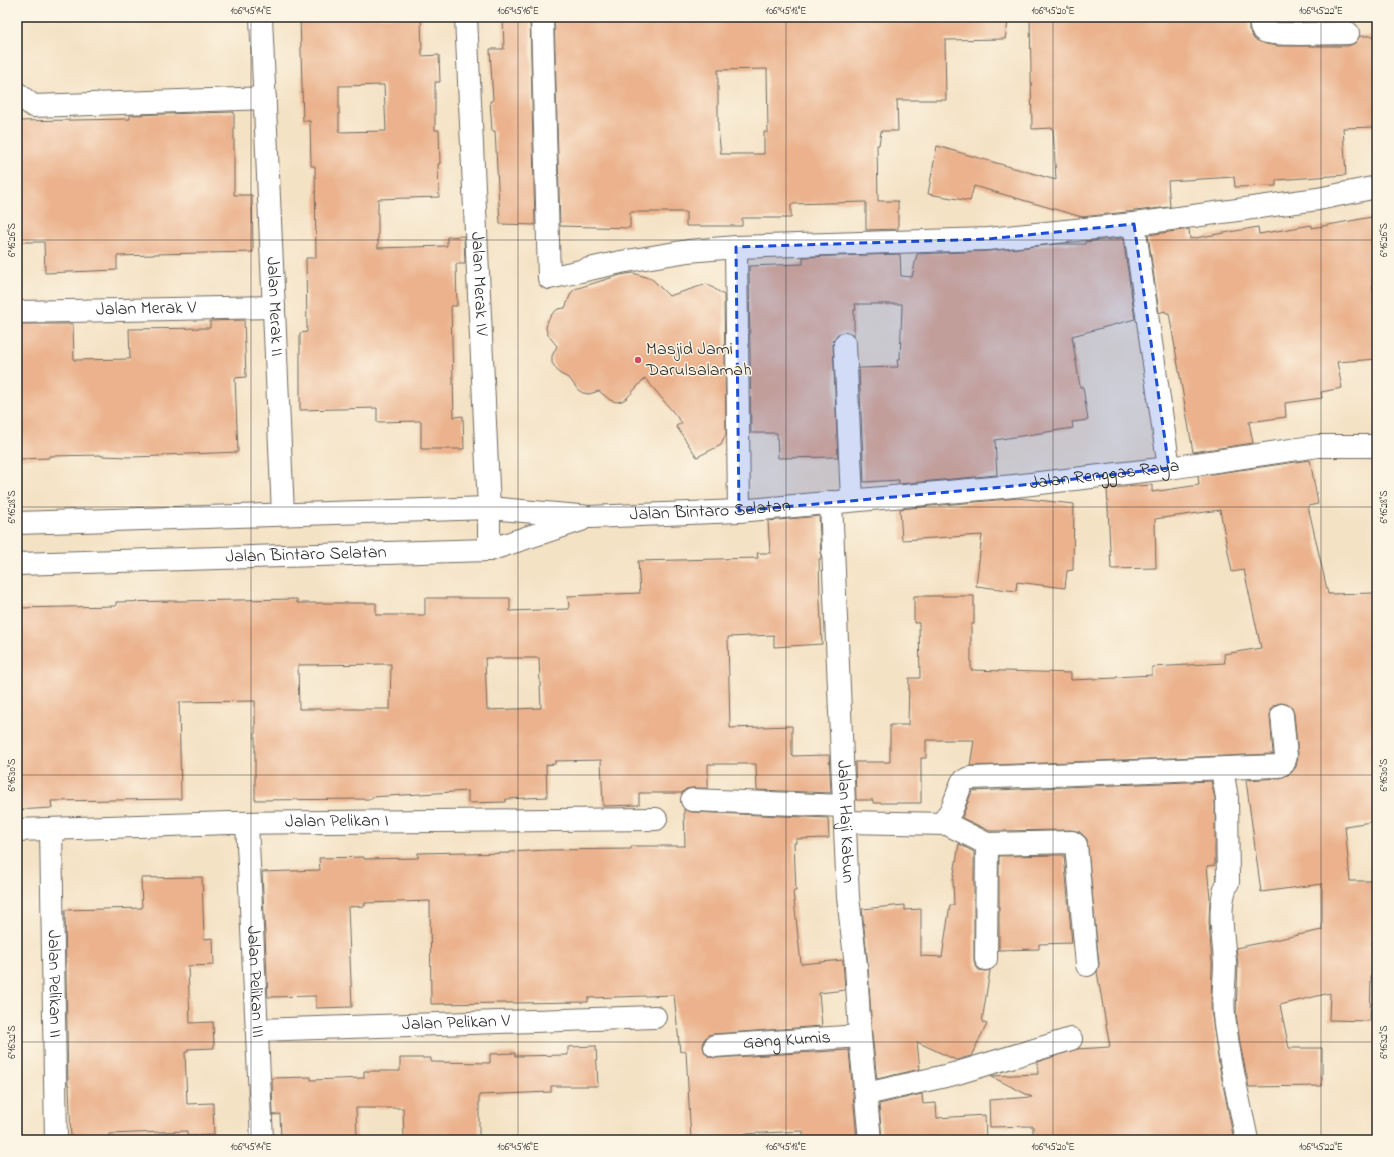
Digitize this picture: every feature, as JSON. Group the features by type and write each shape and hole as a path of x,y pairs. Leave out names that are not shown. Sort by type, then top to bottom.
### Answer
{"street":[{"name":"Jalan Merak II","path":"261,17 283,514"},
{"name":"Jalan Merak IV","path":"466,17 489,508 489,550"},
{"path":"542,17 549,278 621,262 688,251 736,247 988,239 1134,224 1318,199 1377,187"},
{"path":"1262,17 1260,23 1264,32 1348,33"},
{"path":"17,93 33,106 265,98"},
{"path":"1134,224 1170,468"},
{"path":"736,247 739,511"},
{"name":"Jalan Merak V","path":"17,312 274,307"},
{"name":"Jalan Haji Kabun","path":"845,344 841,501 844,814 848,897 856,966 860,1036 870,1140"},
{"name":"Jalan Renggas Raya","path":"841,501 1014,486 1170,468 1318,446 1377,446"},
{"name":"Jalan Bintaro Selatan","path":"17,523 489,508 590,517 739,511 841,501"},
{"name":"Jalan Bintaro Selatan","path":"17,564 489,550 590,517"},
{"path":"947,824 947,816 952,809 962,782 971,778 1279,766 1284,763 1286,756 1282,715"},
{"path":"1222,769 1227,798 1228,882 1222,901 1225,965 1223,989 1224,1014 1235,1082 1247,1140"},
{"path":"692,800 947,824 986,844 1072,842 1076,844 1087,965"},
{"name":"Jalan Pelikan I","path":"17,830 247,823 656,818"},
{"name":"Jalan Pelikan III","path":"247,823 262,1140"},
{"name":"Jalan Pelikan II","path":"51,829 56,1140"},
{"path":"986,844 986,960"},
{"name":"Jalan Pelikan V","path":"257,1030 655,1017"},
{"name":"Gang Kumis","path":"714,1046 860,1036"},
{"path":"866,1094 954,1074 1071,1039"}],"highlighted area":[{"path":"1134,224 1169,468 1014,486 739,511 736,247 988,239"}],"building":[{"path":"300,17 421,17 422,56 439,55 440,82 435,82 435,130 439,130 439,197 378,199 378,248 447,246 447,237 464,236 465,264 456,264 457,306 451,306 454,417 463,416 464,449 421,449 421,421 377,422 377,408 300,410 300,333 307,332 306,258 316,258 315,166 311,166 310,121 303,121","holes":["384,85 386,131 339,132 339,86"]},
{"path":"503,17 530,17 535,225 500,224 495,131 492,131 490,101 493,101 490,49 504,49"},
{"path":"554,17 640,17 640,20 726,19 726,17 1009,17 1005,39 945,40 946,100 897,100 898,131 881,131 879,145 877,145 878,201 898,201 898,229 866,230 866,202 791,204 791,218 742,218 742,226 686,226 686,212 630,212 630,228 560,226","holes":["767,69 768,132 764,132 764,154 721,154 718,129 718,70"]},
{"path":"1030,17 1249,17 1249,30 1254,39 1266,44 1278,46 1348,46 1355,43 1360,36 1376,36 1377,127 1343,128 1346,175 1276,180 1276,186 1235,187 1234,177 1168,181 1170,207 1082,217 974,186 970,201 928,194 937,146 1056,180 1053,128 1032,129"},
{"path":"1274,17 1314,17 1314,21 1274,20"},
{"path":"234,112 234,195 252,195 253,252 117,256 117,270 45,273 44,242 17,242 17,121 130,119 130,115"},
{"path":"1377,216 1377,279 1372,279 1377,329 1377,359 1337,362 1342,388 1321,392 1322,398 1285,403 1286,417 1249,422 1253,443 1193,452 1169,313 1166,313 1165,311 1159,313 1148,235 1189,229 1190,239 1258,227 1259,234 1312,225 1312,228"},
{"path":"1123,238 1135,319 1072,336 1080,387 1083,387 1088,420 1072,422 1073,428 995,440 997,475 899,484 899,480 864,482 859,368 898,367 897,360 900,360 902,304 855,304 854,335 844,332 838,334 834,339 833,345 838,457 778,458 777,433 751,433 749,266 803,264 803,257 900,254 901,276 912,277 917,254 988,251 1057,244 1085,244 1085,242"},
{"name":"Masjid Jami Darulsalamah","path":"633,273 652,279 669,296 707,284 724,295 726,434 721,445 697,457 676,426 682,423 645,378 627,398 616,402 610,400 599,391 589,394 578,390 570,379 559,373 552,363 552,356 557,346 548,335 546,328 548,320 552,314 558,309 565,308 571,293 575,289 620,275"},
{"path":"244,320 246,377 235,378 238,452 130,457 101,455 49,456 49,458 19,459 17,414 17,324 73,324 74,360 130,359 129,329 210,328 210,321"},
{"path":"1310,460 1318,504 1308,506 1328,594 1377,593 1377,821 1345,826 1350,881 1375,881 1376,942 1372,942 1370,1021 1329,1020 1330,993 1280,1005 1289,1048 1322,1048 1322,1086 1249,1087 1240,1044 1236,1014 1238,963 1236,948 1322,930 1322,884 1261,892 1246,780 1280,778 1290,774 1296,767 1298,755 1292,707 1287,704 1280,703 1274,705 1270,710 1273,754 970,766 974,740 926,740 926,758 921,758 921,803 873,803 873,800 856,800 855,762 890,762 890,725 908,725 909,678 920,678 919,623 914,623 914,596 974,596 974,624 971,624 971,670 1071,673 1071,680 1116,678 1152,675 1152,667 1225,663 1224,654 1261,648 1244,570 1232,572 1220,510 1155,519 1156,568 1111,569 1107,488 1152,485 1152,492 1199,485 1198,476"},
{"path":"1018,498 1074,504 1073,570 1067,571 1065,588 1017,582 1016,591 976,586 982,535 902,540 900,509"},
{"path":"819,516 822,644 774,647 774,635 728,637 730,728 792,726 792,756 829,755 831,793 757,790 756,764 708,764 708,788 686,789 682,793 639,793 639,805 603,806 601,760 555,761 555,764 546,765 547,797 506,799 506,802 468,803 468,791 372,797 372,799 255,800 255,701 179,702 181,799 51,801 52,808 17,810 17,608 116,606 116,602 297,599 297,603 376,603 376,615 425,615 425,598 510,598 510,611 569,609 568,596 640,593 638,561 758,558 757,553 770,553 768,521","holes":["485,658 539,658 541,708 487,710","391,664 390,709 299,709 298,665"]},
{"path":"1211,781 1215,799 1215,865 1207,866 1210,899 1209,923 1212,963 1211,1009 1219,1064 1234,1140 1033,1140 1033,1126 990,1127 989,1100 1032,1097 990,1076 1038,1074 1037,1062 1077,1049 1110,1047 1097,972 1099,964 1087,839 1080,832 1072,830 990,831 962,818 972,791"},
{"path":"684,809 692,812 828,818 829,838 796,839 796,843 794,843 796,891 793,891 801,964 843,960 845,990 819,993 822,1026 708,1035 704,1040 703,1047 705,1053 709,1057 716,1058 849,1050 857,1140 803,1140 803,1131 743,1134 744,1140 691,1140 686,1051 680,1052 674,995 588,998 588,1002 431,1004 430,901 365,903 365,906 348,907 352,1007 316,1008 316,996 268,997 262,872 320,870 319,858 418,858 418,853 510,853 548,850 631,849 631,846 685,846"},
{"path":"959,844 974,852 974,959 975,965 979,970 990,970 982,1022 987,1024 971,1056 956,1060 917,1042 920,1069 877,1079 862,909 905,905 905,910 921,909 921,956 942,957 950,905 954,905 953,880"},
{"path":"1064,855 1072,943 1039,944 1039,949 999,950 999,856"},
{"path":"202,877 204,939 213,938 214,965 188,966 190,1023 213,1022 214,1048 188,1049 188,1052 185,1052 187,1104 213,1103 214,1135 187,1136 187,1131 109,1134 109,1140 71,1140 68,1085 65,910 142,908 141,878"},
{"path":"596,1046 598,1086 551,1086 551,1092 479,1095 479,1137 460,1137 460,1140 404,1140 403,1108 356,1108 357,1140 281,1140 280,1114 273,1115 272,1078 311,1077 311,1080 364,1078 364,1071 400,1071 400,1058 431,1058 431,1062 490,1063 490,1054 515,1053 515,1056 568,1055 568,1047"},
{"path":"922,1094 923,1104 936,1103 937,1118 985,1115 986,1140 882,1140 879,1104"}],"place":[{"name":"Masjid Jami Darulsalamah","path":"638,360"}]}
